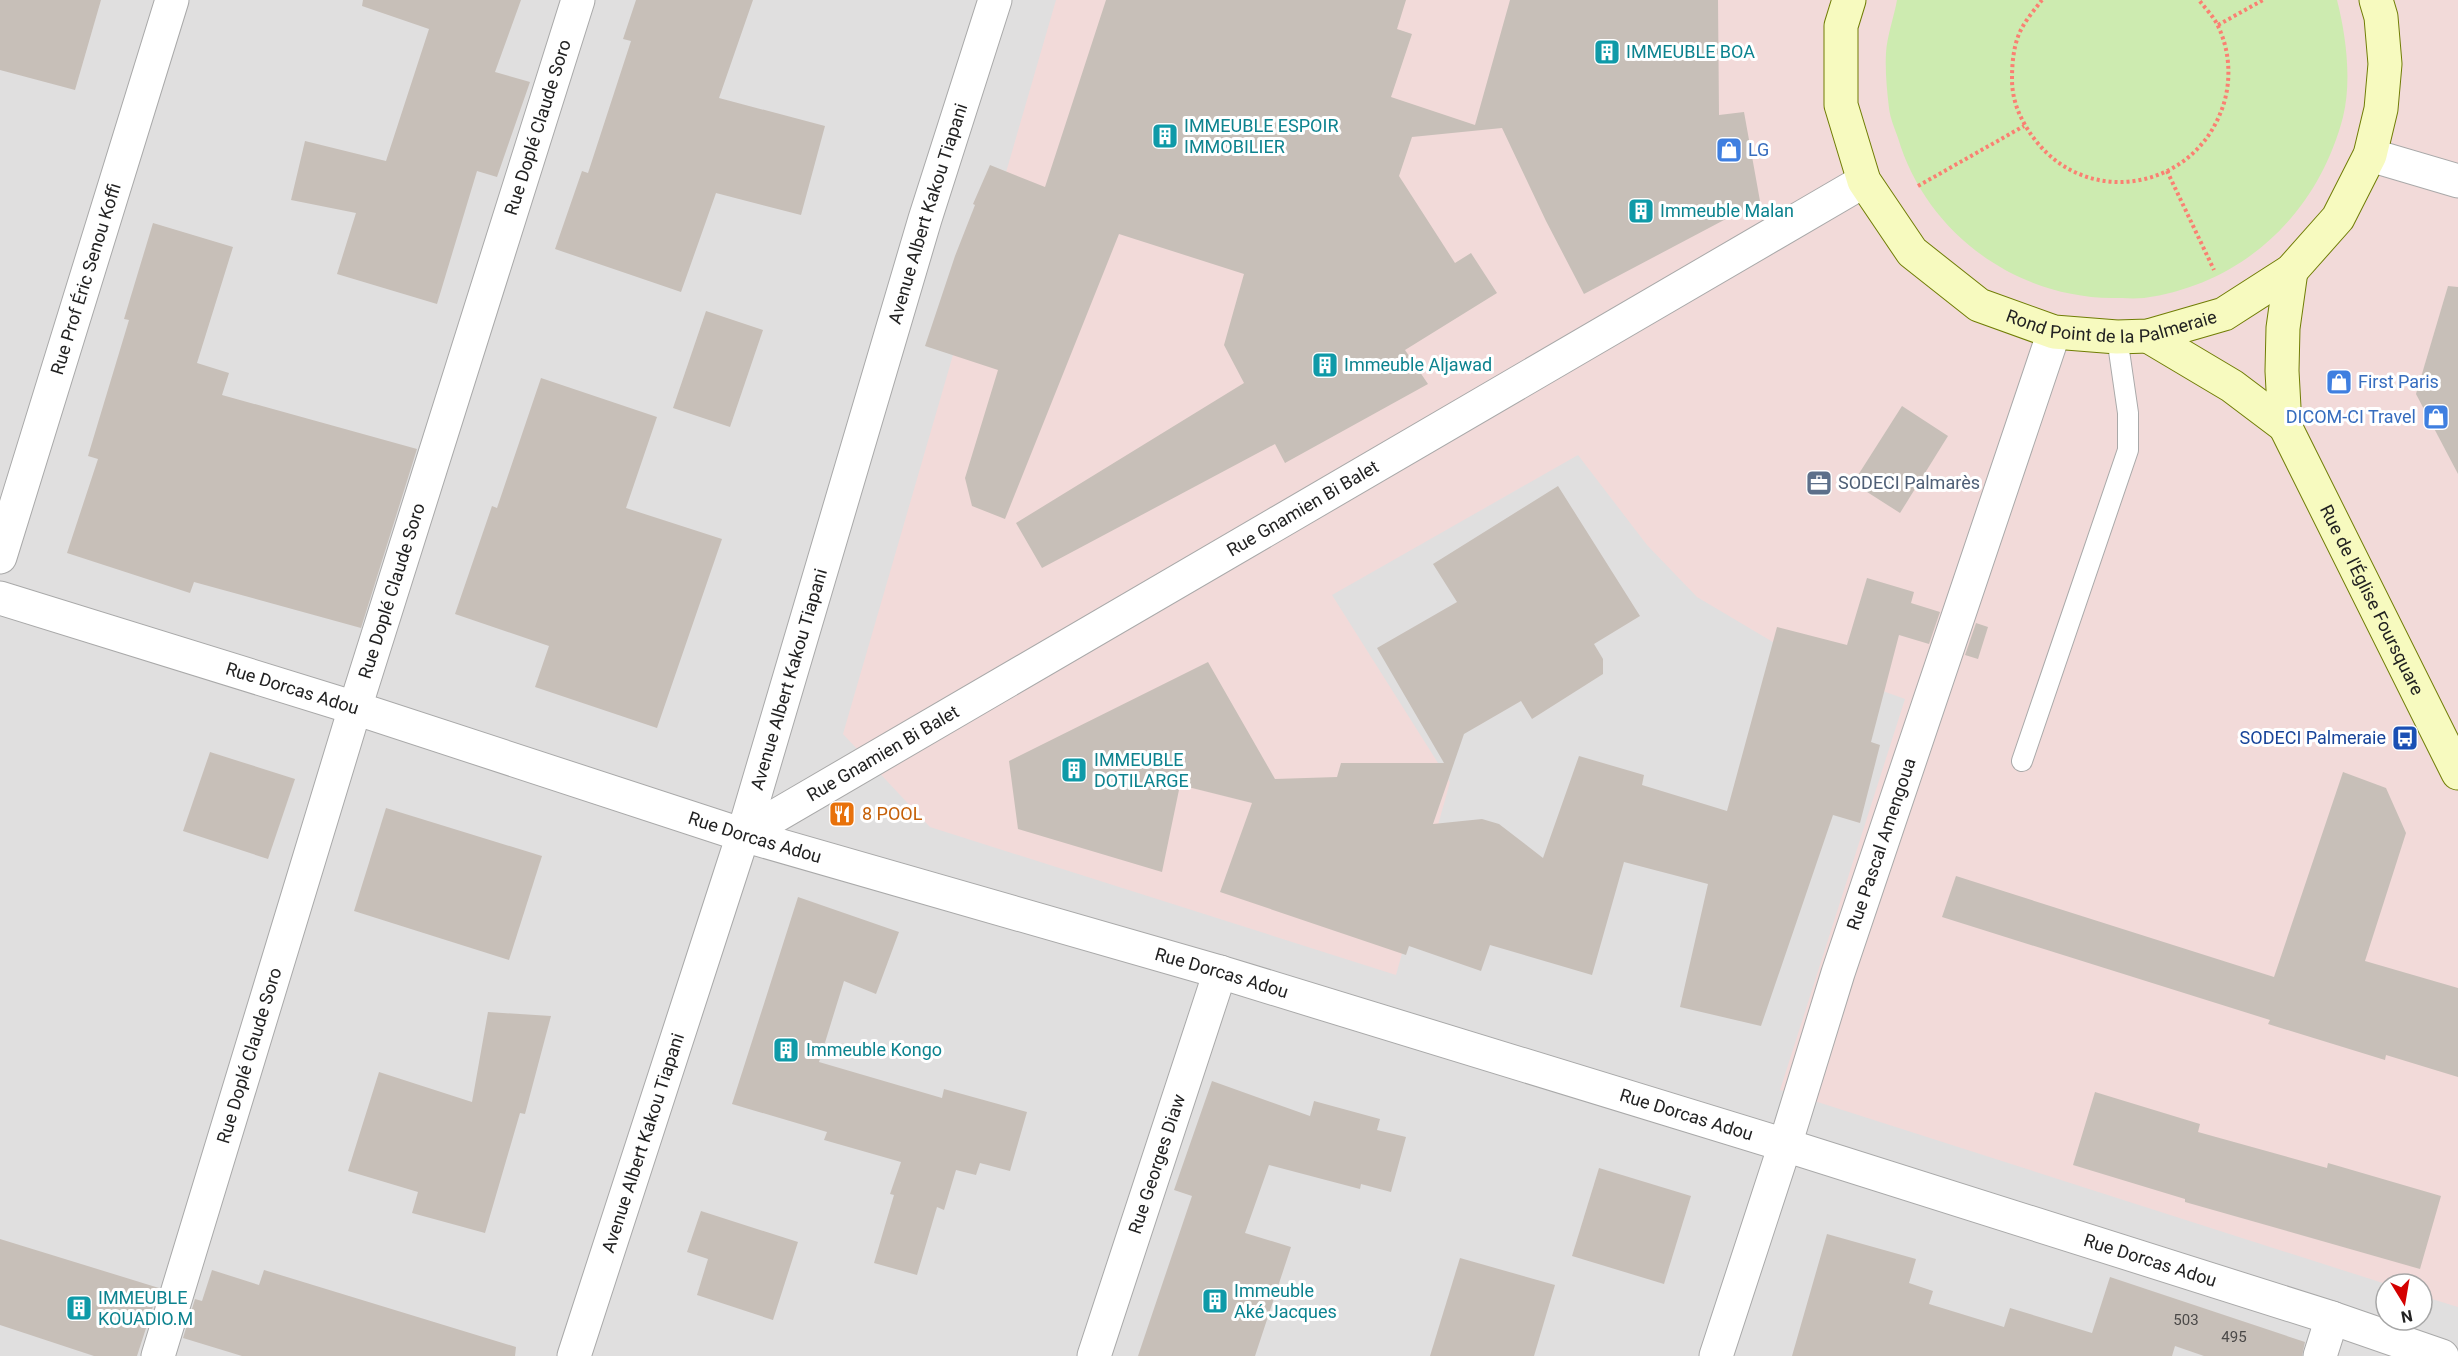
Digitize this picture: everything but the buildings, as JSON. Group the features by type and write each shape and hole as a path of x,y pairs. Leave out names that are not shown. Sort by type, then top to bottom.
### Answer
{"main road":[{"name":"Rond Point de la Palmeraie","path":"1849,0 1841,26 1841,105 1872,194 1912,252 1979,306 2054,332 2132,336 2224,314 2291,272 2338,218 2370,155 2381,110 2385,64 2381,17 2376,0"},
{"name":"Rue de l'Église Foursquare","path":"2291,272 2283,328 2282,371 2285,426 2458,773"},
{"name":"Rue de l'Église Foursquare","path":"2132,336 2232,386 2285,426"}],"street":[{"name":"Rue Prof Éric Senou Koffi","path":"0,557 172,0"},
{"name":"Rue Doplé Claude Soro","path":"158,1356 355,708 578,0"},
{"name":"Avenue Albert Kakou Tiapani","path":"574,1356 742,835 921,231 995,0"},
{"path":"2370,155 2458,181"},
{"name":"Rue Gnamien Bi Balet","path":"742,835 1872,194"},
{"name":"Rue Pascal Amengoua","path":"1716,1356 1838,973 2054,332"},
{"name":"Rue Dorcas Adou","path":"0,598 355,708 742,835 1220,972 1785,1145 2332,1318 2442,1356"},
{"name":"Rue Georges Diaw","path":"1094,1356 1220,972"},
{"path":"2320,1356 2332,1318"}],"lane":[{"path":"2022,761 2128,450 2132,336"}],"path":[{"path":"2042,0 2022,27 2012,60 2012,94 2024,126 2047,155 2079,175 2116,183 2153,178 2167,171 2187,160 2212,133 2227,98 2229,60 2218,25 2199,0"},
{"path":"2218,25 2263,0"},
{"path":"1872,194 2024,126"},
{"path":"2167,171 2217,275 2224,314"}],"shaded area":[{"path":"0,0 2458,0 2458,1356 0,1356"},
{"path":"1056,0 2458,0 2458,1307 2434,1300 2434,1272 2374,1272 2374,1280 1780,1090 1905,699 1813,666 1697,597 1647,545 1578,455 1332,595 1450,782 1396,975 930,827 843,734"}],"green space":[{"path":"1897,0 2337,0 2347,58 2346,103 2343,117 2331,152 2315,184 2295,213 2272,238 2244,260 2214,277 2180,290 2144,298 2076,295 2041,286 2009,272 1979,253 1952,230 1929,203 1911,172 1891,120 1887,88 1887,47"}],"place":[{"name":"IMMEUBLE BOA","path":"1607,52"},
{"name":"IMMEUBLE ESPOIR IMMOBILIER","path":"1165,136"},
{"name":"LG","path":"1729,150"},
{"name":"Immeuble Malan","path":"1641,211"},
{"name":"Immeuble Aljawad","path":"1325,365"},
{"name":"First Paris","path":"2339,382"},
{"name":"DICOM-CI Travel","path":"2436,417"},
{"name":"SODECI Palmarès","path":"1819,483"},
{"name":"SODECI Palmeraie","path":"2405,738"},
{"name":"IMMEUBLE DOTILARGE","path":"1074,770"},
{"name":"8 POOL","path":"842,814"},
{"name":"Immeuble Kongo","path":"786,1050"},
{"name":"Immeuble Aké Jacques","path":"1215,1301"},
{"name":"IMMEUBLE KOUADIO.M","path":"79,1308"}]}
